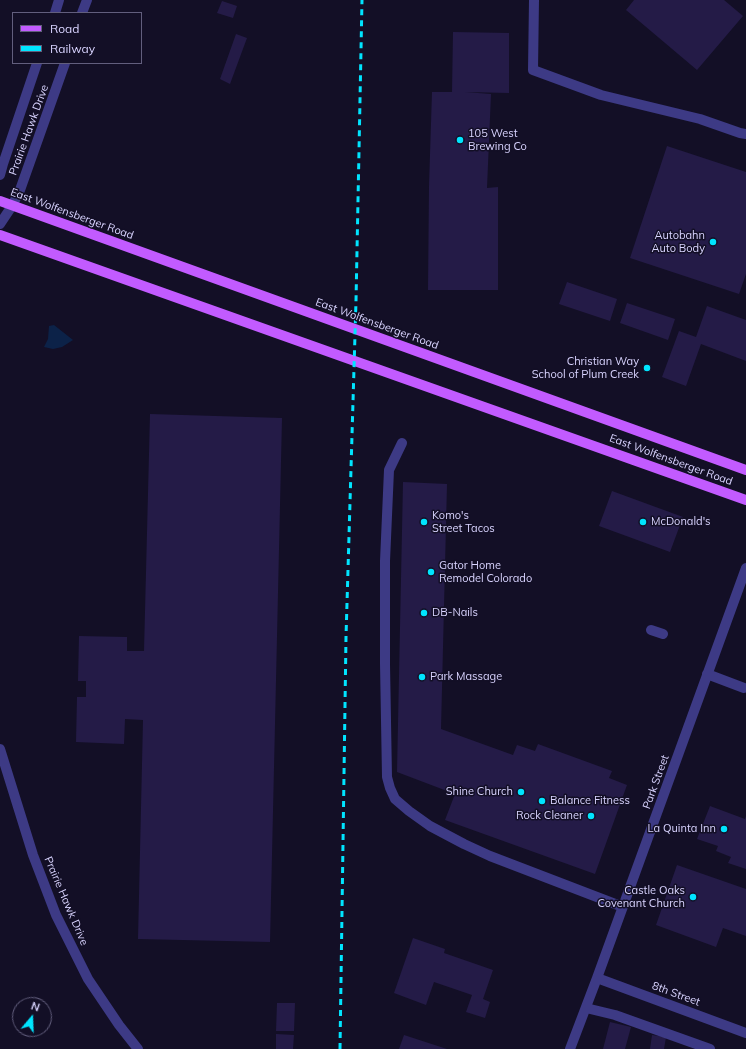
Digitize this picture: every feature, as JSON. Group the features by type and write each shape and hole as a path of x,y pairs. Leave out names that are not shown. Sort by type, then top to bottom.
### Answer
{"main road":[{"name":"East Wolfensberger Road","path":"0,201 746,470"},
{"name":"East Wolfensberger Road","path":"0,236 746,500"}],"street":[{"path":"55,12 59,0"},
{"path":"82,12 87,0"},
{"path":"534,0 533,70 601,95 700,119 746,134"},
{"name":"Prairie Hawk Drive","path":"0,175 38,64"},
{"name":"Prairie Hawk Drive","path":"0,224 12,206 27,172 66,64"},
{"path":"402,443 389,470 385,561 387,777 395,799 430,826 464,844 490,856 623,907"},
{"name":"Park Street","path":"570,1049 598,978 746,568"},
{"path":"651,630 663,634"},
{"path":"707,674 744,688"},
{"name":"Prairie Hawk Drive","path":"0,749 33,855 56,915 88,979 119,1025 138,1049"},
{"name":"8th Street","path":"598,978 746,1033"},
{"path":"586,1008 614,1015 710,1049"}],"water":[{"path":"54,325 73,340 62,347 53,349 44,347 48,339 49,326"}],"building":[{"path":"634,0 724,0 743,16 697,70 626,10"},
{"path":"222,1 237,6 233,18 217,13"},
{"path":"453,32 509,33 509,93 465,92 491,94 487,188 498,187 498,290 428,290 432,92 452,92"},
{"path":"236,34 247,38 230,84 220,79"},
{"path":"667,146 746,172 746,274 739,294 630,258"},
{"path":"567,282 617,299 610,321 559,304"},
{"path":"627,303 675,319 668,340 620,323"},
{"path":"707,306 746,320 746,361 701,344 686,386 662,377 679,331 696,337"},
{"path":"150,414 282,418 270,942 138,939 143,720 125,719 124,744 76,742 77,697 86,697 86,681 78,681 79,636 127,637 127,651 144,651"},
{"path":"403,482 447,484 441,729 513,755 517,745 535,751 538,744 612,771 609,778 627,785 595,874 445,820 455,794 397,772"},
{"path":"612,491 683,517 670,552 599,526"},
{"name":"La Quinta Inn","path":"710,806 745,819 746,816 746,869 728,863 731,857 716,851 718,846 697,839"},
{"path":"677,865 746,889 746,936 723,928 716,947 656,925"},
{"path":"413,938 445,949 444,953 493,970 483,999 490,1002 485,1018 466,1012 472,995 434,982 426,1005 394,993"},
{"path":"277,1003 295,1003 294,1031 276,1031"},
{"path":"610,1022 631,1027 625,1049 603,1049"},
{"path":"276,1034 294,1035 293,1049 276,1049"},
{"path":"404,1035 447,1049 399,1049"},
{"path":"652,1035 666,1037 664,1049 650,1049"}],"railway":[{"path":"340,1049 346,637 356,301 362,0"}],"place":[{"name":"105 West Brewing Co","path":"460,140"},
{"name":"Autobahn Auto Body","path":"713,242"},
{"name":"Christian Way School of Plum Creek","path":"647,368"},
{"name":"Komo's Street Tacos","path":"424,522"},
{"name":"McDonald's","path":"643,522"},
{"name":"Gator Home Remodel Colorado","path":"431,572"},
{"name":"DB-Nails","path":"424,613"},
{"name":"Park Massage","path":"422,677"},
{"name":"Shine Church","path":"521,792"},
{"name":"Balance Fitness","path":"542,801"},
{"name":"Rock Cleaner","path":"591,816"},
{"name":"La Quinta Inn","path":"724,829"},
{"name":"Castle Oaks Covenant Church","path":"693,897"}]}
